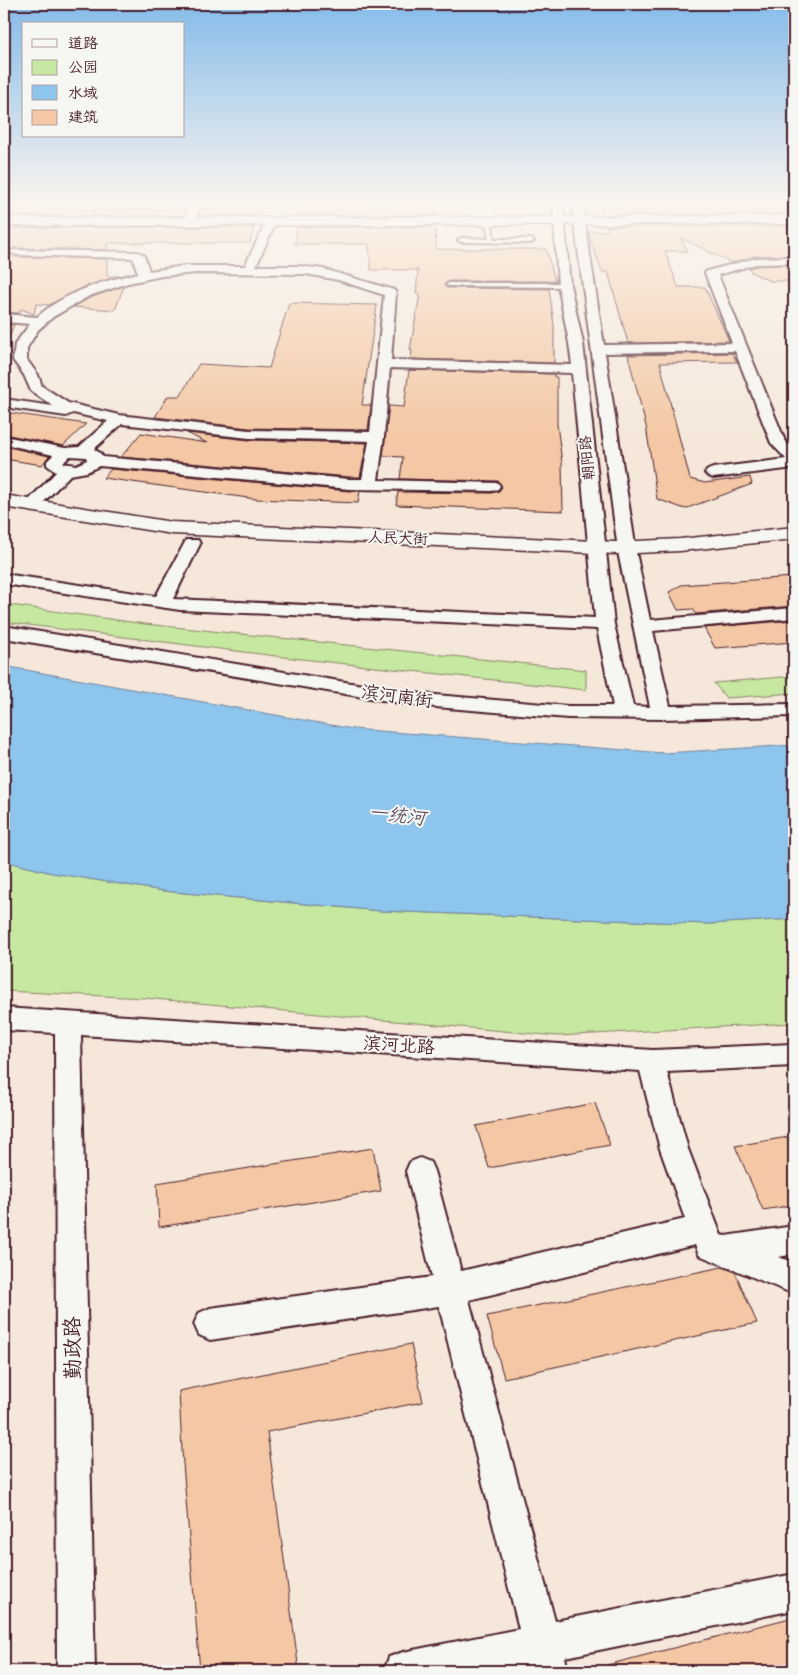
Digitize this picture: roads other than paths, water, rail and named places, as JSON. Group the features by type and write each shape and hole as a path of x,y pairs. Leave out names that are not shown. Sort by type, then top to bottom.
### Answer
{"main road":[{"name":"人民大街","path":"4,501 172,528 598,552"},
{"name":"人民大街","path":"4,518 192,544 598,552 747,551 794,545"},
{"name":"人民大街","path":"627,552 680,544 794,533"}],"street":[{"path":"65,409 36,388 20,360 22,344 32,328 48,313 98,288 121,282"},
{"path":"361,282 390,293 377,437 369,484"},
{"path":"589,282 627,552 661,713"},
{"path":"715,282 778,443 794,459"},
{"name":"朝阳路","path":"564,285 576,343 605,624 624,712"},
{"path":"4,318 40,321"},
{"path":"598,346 739,346"},
{"path":"384,364 578,368"},
{"path":"4,396 36,388"},
{"path":"4,403 65,409 119,419 249,434 377,437"},
{"path":"65,453 58,456 55,460 55,465 66,470 84,468 89,456 119,419"},
{"path":"4,440 89,456 369,484 492,486"},
{"path":"713,472 794,463"},
{"path":"31,506 66,470"},
{"path":"162,602 192,544"},
{"path":"4,579 190,605 605,624"},
{"path":"643,626 794,613"},
{"name":"滨河南街","path":"4,632 412,700 568,712 661,713 794,710"},
{"name":"滨河北路","path":"4,1019 653,1062 794,1055"},
{"name":"勤政路","path":"68,1024 76,1671"},
{"path":"653,1062 654,1077 674,1149 714,1240 794,1279"},
{"path":"420,1172 546,1657"},
{"path":"210,1324 451,1289 714,1240 794,1240"},
{"path":"403,1671 546,1657 794,1592"}],"lane":[{"path":"449,285 564,285"}],"water":[{"name":"一统河","path":"4,666 353,729 664,753 794,745 794,919 708,924 381,911 163,891 52,873 4,861"}]}
